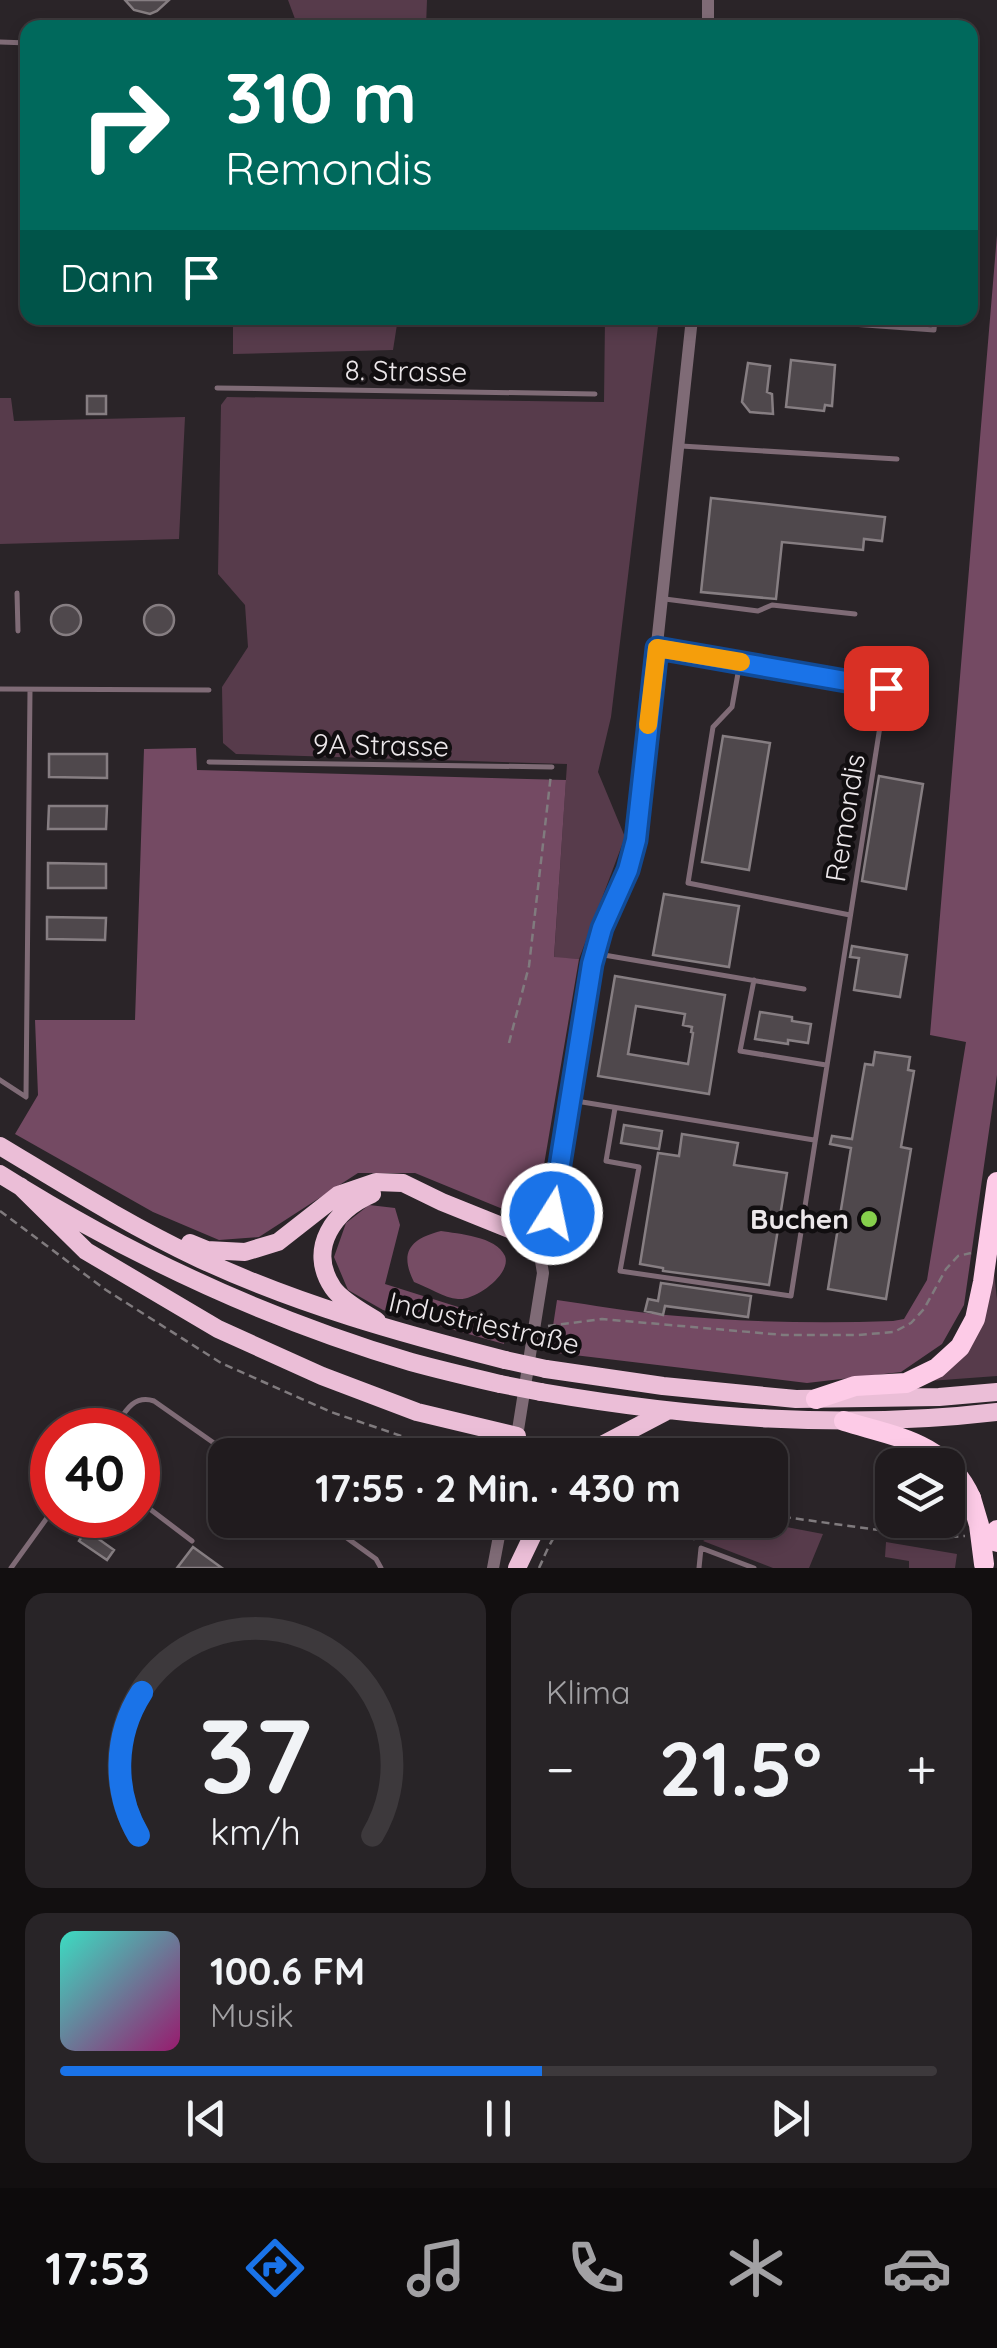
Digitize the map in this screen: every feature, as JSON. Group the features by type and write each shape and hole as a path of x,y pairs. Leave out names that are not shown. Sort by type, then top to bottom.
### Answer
{"highway":[{"name":"Industriestraße","path":"0,1146 105,1209 199,1258 275,1291 390,1330 505,1360 663,1386 796,1400 997,1392"},
{"name":"Industriestraße","path":"0,1174 114,1240 258,1307 410,1362 500,1384 666,1411 755,1418 844,1421 997,1412"},
{"path":"105,1209 207,1250 245,1252 278,1242 338,1196 376,1182 403,1183 520,1233 530,1242"},
{"path":"816,1399 855,1386 906,1383 937,1368 960,1348 975,1319 997,1182"},
{"path":"20,1186 86,1251 218,1329 322,1376 492,1438"},
{"path":"390,1330 334,1290 323,1266 326,1235 342,1212 373,1193 442,1202"},
{"path":"615,1438 666,1411"},
{"path":"844,1421 905,1438 951,1466 970,1498 979,1525 984,1566"},
{"path":"987,1532 997,1542"},
{"path":"517,1568 531,1538"}],"street":[{"path":"516,1438 542,1264 530,1242 554,1207 595,953 636,840 691,325"},
{"path":"492,1568 498,1538"}],"lane":[{"path":"879,325 934,330 934,325"},
{"name":"8. Strasse","path":"217,388 595,394"},
{"path":"678,446 897,459"},
{"path":"17,593 18,631"},
{"path":"662,599 758,610 772,605 855,614"},
{"name":"Remondis","path":"614,1108 606,1161 640,1167 620,1271 791,1296 886,688 657,648"},
{"path":"740,662 732,707 713,727 688,883 850,915"},
{"path":"0,689 209,690"},
{"path":"0,1080 26,1097 30,690"},
{"name":"9A Strasse","path":"209,762 552,767"},
{"path":"595,953 804,988"},
{"path":"754,980 740,1052 826,1064"},
{"path":"570,1100 814,1140"},
{"path":"128,1408 136,1400 154,1401 208,1439"},
{"path":"160,1517 192,1541"},
{"path":"11,1568 33,1538"},
{"path":"348,1538 376,1558 381,1568"},
{"path":"700,1568 702,1548 754,1568"}],"path":[{"path":"509,1043 530,966 552,767"},
{"path":"0,1210 106,1290 221,1363 331,1412 408,1438"},
{"path":"536,1324 602,1319 783,1335 894,1332 911,1324 924,1308 946,1268 958,1256 972,1253"},
{"path":"788,1517 936,1538 987,1532"},
{"path":"540,1568 553,1538"},
{"path":"694,1539 702,1548"}],"shaded area":[{"path":"288,0 427,0 426,20 295,20"},
{"path":"997,235 997,1075 964,1305 942,1344 901,1372 807,1383 549,1352 557,1300 652,1314 723,1319 893,1321 904,1319 927,1280 966,1042 930,1035"},
{"path":"233,325 397,325 393,350 233,354"},
{"path":"605,325 658,325 611,717 598,772 625,837 579,959 554,958 567,764 236,754 223,743 222,687 248,647 245,605 218,574 221,405 227,397 604,402"},
{"path":"0,398 11,398 14,421 185,417 179,539 0,544"},
{"path":"196,748 197,770 566,780 554,957 579,959 538,1200 522,1217 415,1173 358,1173 259,1237 219,1240 153,1212 15,1134 38,1095 35,1020 135,1020 144,749"},
{"path":"369,1205 395,1208 400,1225 385,1284 506,1322 504,1344 383,1310 348,1290 334,1257 346,1223"},
{"path":"441,1231 494,1244 506,1263 498,1278 473,1296 458,1299 414,1282 408,1262 410,1248"},
{"path":"994,1273 997,1376 929,1381"},
{"path":"788,1527 823,1534 809,1568 773,1568 703,1541 788,1538"},
{"path":"886,1542 957,1554 955,1568 909,1568 909,1561 885,1557"}],"building":[{"path":"125,0 169,0 150,14 134,10"},
{"path":"791,360 835,365 832,406 825,405 824,411 786,407"},
{"path":"748,363 770,366 767,392 772,394 773,414 750,412 742,402"},
{"path":"87,396 106,396 106,414 87,414"},
{"path":"711,498 885,517 882,541 864,539 863,550 782,542 776,599 701,592"},
{"path":"66,605 77,609 81,620 77,631 66,635 55,631 51,620 55,609"},
{"path":"159,605 170,609 174,620 170,631 159,635 148,631 144,620 148,609"},
{"path":"723,736 770,743 749,870 702,862"},
{"path":"49,754 107,754 107,778 49,777"},
{"path":"879,776 923,784 906,889 862,881"},
{"path":"49,806 107,806 106,829 48,829"},
{"path":"48,863 106,864 106,888 48,888"},
{"path":"664,894 739,906 729,967 653,955"},
{"path":"47,917 106,918 105,940 47,939"},
{"path":"852,946 907,955 900,997 854,990 859,958 850,957"},
{"path":"615,976 725,995 709,1094 598,1076","holes":["636,1006 685,1014 683,1025 692,1027 693,1033 688,1064 628,1054"]},
{"path":"760,1012 811,1024 808,1043 755,1039"},
{"name":"Buchen","path":"875,1052 910,1057 908,1070 914,1071 901,1147 911,1149 886,1299 828,1289 851,1148 830,1144 832,1136 852,1139 865,1064 873,1065"},
{"path":"624,1125 662,1131 659,1149 621,1143"},
{"path":"682,1134 738,1143 734,1165 787,1173 769,1285 663,1271 640,1264 658,1153 679,1156"},
{"path":"661,1283 751,1296 748,1317 665,1306 663,1315 645,1311 648,1299 658,1301"},
{"path":"97,1538 114,1550 107,1560 79,1541"},
{"path":"193,1547 222,1568 177,1568"}],"slow traffic":[{"path":"648,725 657,648 741,662"}],"place":[{"name":"Buchen","path":"869,1219"}],"route":[{"path":"552,1214 592,964 636,840 657,648 886,688"}]}
